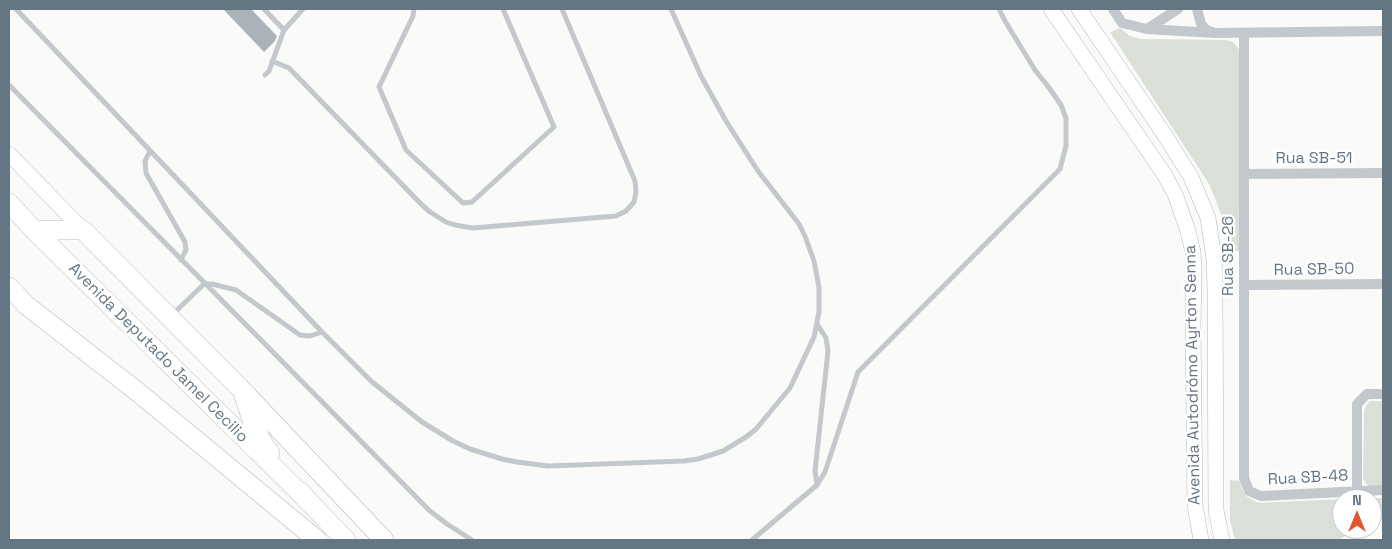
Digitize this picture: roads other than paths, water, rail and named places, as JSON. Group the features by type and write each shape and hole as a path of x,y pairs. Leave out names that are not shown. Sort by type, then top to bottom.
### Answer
{"highway":[{"name":"Avenida Deputado Jamel Cecilio","path":"9,203 309,502"},
{"path":"34,230 83,230 240,388 384,540"},
{"path":"9,287 26,305 139,392 317,540"},
{"path":"240,388 255,428 264,445 309,502 346,540"}],"street":[{"name":"Avenida Autodrómo Ayrton Senna","path":"1051,9 1164,174 1175,194 1188,231 1193,252 1194,271 1195,505 1201,540"},
{"name":"Avenida Autodrómo Ayrton Senna","path":"1079,9 1191,177 1208,218 1214,259 1215,288 1216,510 1222,540"},
{"path":"1112,9 1122,23 1147,29 1215,33 1383,32"},
{"path":"1147,29 1178,9"},
{"path":"1197,9 1201,24 1206,30 1215,33"},
{"name":"Rua SB-26","path":"1244,33 1244,478"},
{"path":"9,154 83,230"},
{"name":"Rua SB-51","path":"1244,174 1383,173"},
{"name":"Rua SB-50","path":"1244,285 1383,284"},
{"path":"1357,489 1357,404 1367,394 1383,394"},
{"name":"Rua SB-48","path":"1244,478 1249,491 1261,496 1332,492"}],"lane":[{"path":"16,9 322,332 371,381 437,433 487,455 517,462 548,466 684,461 711,456 735,445 756,429 790,388 814,337 819,299 817,274 805,236 799,224 758,171 722,114 701,76 672,9"},
{"path":"264,9 284,30"},
{"path":"265,75 269,71 284,30 303,9"},
{"path":"414,9 413,16 379,86 406,150 463,203 472,202 554,127 503,9"},
{"path":"272,61 289,68 423,206 446,222 473,228 616,216 626,211 634,202 636,192 635,181 562,9"},
{"path":"752,540 817,485 825,472 858,372 1060,170 1066,146 1066,118 1060,105 1035,70 999,9"},
{"path":"9,85 430,512 472,540"},
{"path":"150,151 145,161 146,173 185,242 186,250 181,260"},
{"path":"170,317 204,284 219,284 236,290 300,335 310,336 322,332"},
{"path":"817,324 826,338 828,351 815,471 817,485"}]}
